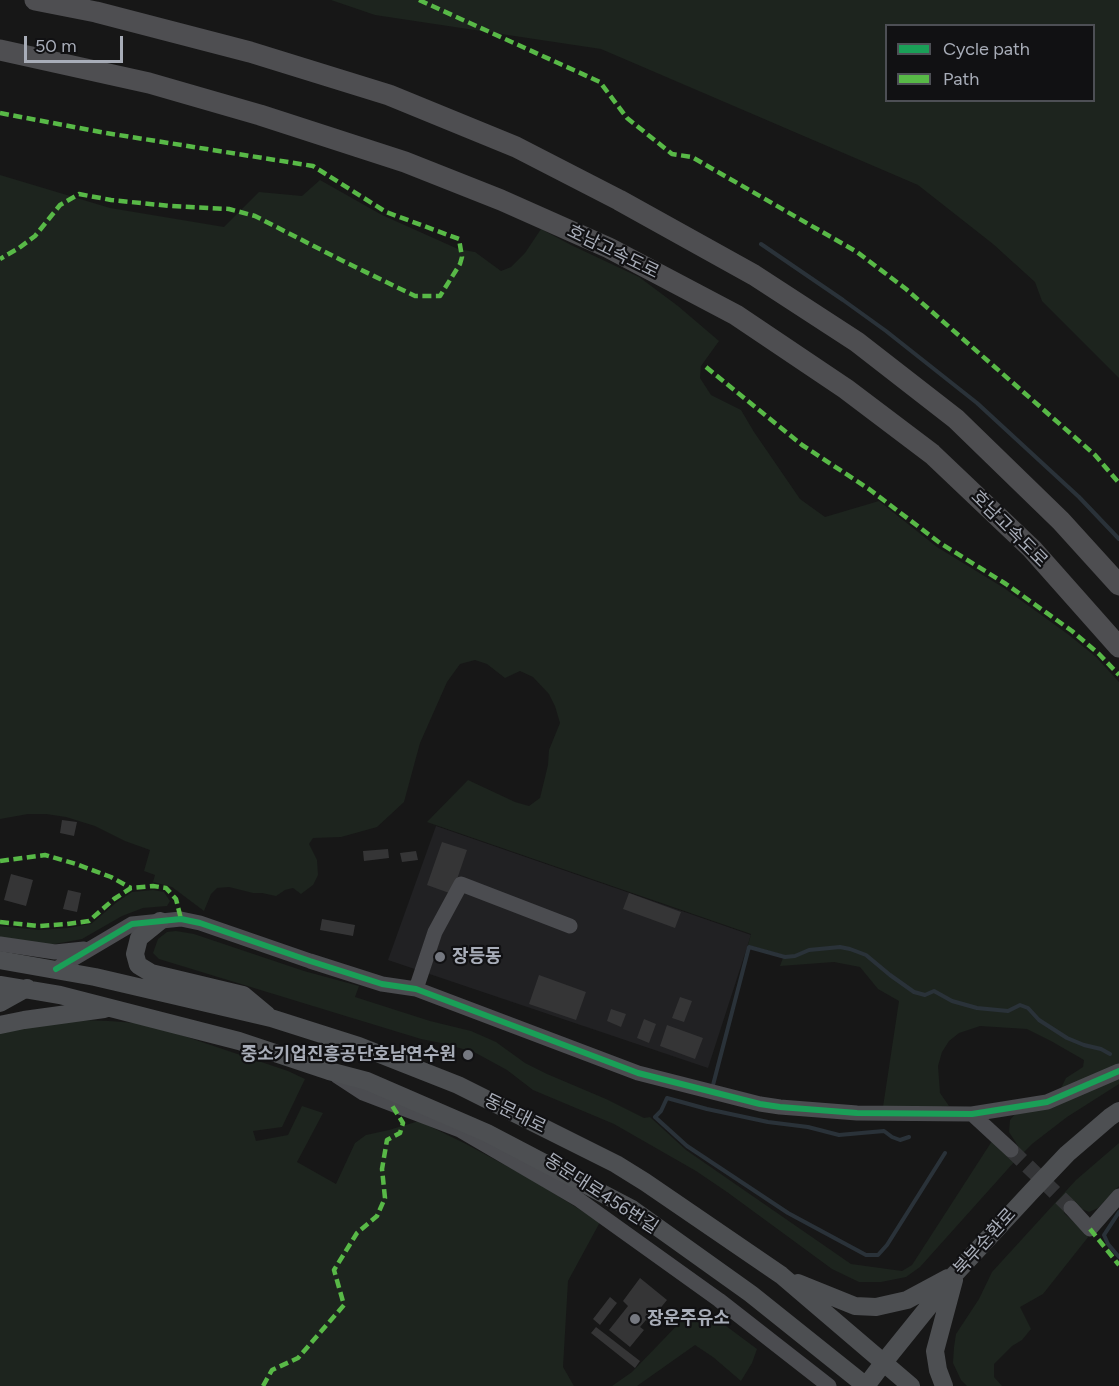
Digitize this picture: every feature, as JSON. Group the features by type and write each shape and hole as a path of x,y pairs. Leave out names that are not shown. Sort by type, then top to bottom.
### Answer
{"highway":[{"path":"35,0 96,12 239,50 389,96 516,147 619,200 754,275 857,342 956,419 1061,520 1119,585"},
{"name":"호남고속도로","path":"0,50 149,84 260,115 405,162 501,200 609,248 736,315 846,388 932,454 1032,549 1119,647"},
{"path":"0,63 75,78 149,84"}],"main road":[{"path":"160,921 139,938 135,954 138,965 152,973 243,995 271,1018"},
{"name":"동문대로","path":"0,960 56,969 271,1018 359,1046 458,1085 626,1170 645,1182 781,1275 911,1386"},
{"path":"0,1003 56,969"},
{"name":"동문대로","path":"0,985 60,995 239,1041 367,1082 488,1133 632,1209 751,1294 866,1386"},
{"path":"0,1025 112,1008"},
{"name":"북부순환로","path":"866,1386 956,1274 1067,1154 1119,1111"},
{"path":"781,1275 855,1306 876,1307 907,1300 956,1274"},
{"path":"944,1386 938,1370 935,1351 956,1274"}],"street":[{"path":"416,989 435,932 461,884 570,926"},
{"path":"56,969 132,924 181,919 200,923 382,984 416,989 638,1073 760,1104 857,1113 972,1114 1047,1102 1115,1073"},
{"path":"0,944 55,952 93,947"},
{"name":"동문대로456번길","path":"329,1071 363,1092 460,1130 578,1199 719,1300 829,1386"},
{"path":"972,1114 1011,1150"},
{"path":"1071,1208 1090,1229 1119,1196"}],"shaded area":[{"path":"331,0 1119,0 1119,378 1042,301 1035,282 993,244 918,185 601,49 375,15"},
{"path":"0,175 110,208 224,227 259,192 302,196 320,180 382,215 458,249 475,252 501,271 511,267 525,253 541,229 639,277 678,306 719,341 701,366 700,378 711,395 741,410 800,499 825,517 879,501 937,547 1004,588 1069,635 1096,657 1119,682 1119,1064 1059,1092 1066,1078 1083,1067 1084,1060 1027,1029 980,1026 959,1033 949,1041 942,1052 938,1066 940,1093 949,1106 926,1109 883,1107 899,1001 878,989 860,967 834,962 780,966 784,955 748,945 751,934 427,822 468,780 515,802 529,806 540,798 549,750 560,723 555,706 549,694 533,677 520,671 505,678 487,664 475,660 460,664 447,682 420,743 404,802 377,827 341,837 313,838 309,844 317,860 318,875 313,885 301,894 293,888 276,896 229,887 217,888 211,894 204,911 172,887 153,882 155,875 144,871 150,850 95,826 66,817 28,814 0,819"},
{"path":"436,826 751,935 708,1068 388,960"},
{"path":"153,890 164,892 170,901 167,906 143,908 122,916 82,939 55,944 36,944 0,938 0,926 39,930 91,924 132,892"},
{"path":"167,932 194,934 304,971 359,986 355,997 430,1021 471,1031 496,1042 525,1063 547,1074 644,1118 650,1117 686,1150 851,1264 902,1271 912,1265 992,1141 1007,1154 1018,1146 1009,1132 1010,1120 1016,1113 1119,1075 1119,1084 1067,1117 1032,1144 920,1267 906,1277 881,1282 859,1282 832,1269 696,1171 614,1124 533,1090 507,1070 474,1052 421,1039 159,959 153,953 158,939"},
{"path":"80,1020 136,1023 175,1033 288,1071 305,1079 282,1127 253,1131 256,1141 288,1135 302,1106 323,1113 297,1162 336,1184 355,1143 366,1135 419,1121 529,1178 600,1222 568,1281 563,1367 574,1386 0,1386 0,1030"},
{"path":"1119,1143 1119,1186 1098,1208 1089,1212 1082,1209 1075,1201 1064,1213 1089,1236 1043,1294 1020,1307 1031,1329 1022,1340 1012,1346 994,1364 994,1377 1002,1386 967,1386 961,1380 953,1363 956,1334 979,1299 992,1272 1076,1180"},
{"path":"706,1311 757,1349 741,1381 695,1345 637,1386 612,1386 632,1372 689,1313"}],"building":[{"path":"62,820 77,822 74,836 60,833"},
{"path":"442,842 467,850 452,894 427,885"},
{"path":"388,849 389,858 364,861 363,851"},
{"path":"416,851 418,860 402,862 400,853"},
{"path":"11,874 33,880 26,906 4,900"},
{"path":"68,890 81,893 77,912 63,909"},
{"path":"629,893 681,912 675,928 623,909"},
{"path":"322,919 355,925 353,936 320,930"},
{"path":"539,975 586,992 576,1020 529,1004"},
{"path":"680,997 692,1001 684,1022 672,1018"},
{"path":"611,1009 626,1014 621,1027 607,1021"},
{"path":"644,1019 656,1024 649,1043 637,1038"},
{"path":"667,1025 703,1038 695,1059 660,1046"},
{"path":"640,1278 667,1300 649,1322 646,1320 640,1327 644,1330 630,1347 609,1330 628,1306 623,1301"},
{"path":"610,1297 617,1303 600,1325 593,1319"},
{"path":"596,1327 640,1361 635,1368 591,1333"}],"waterway":[{"path":"761,244 886,331 977,403 1079,497 1119,539"},
{"path":"713,1085 749,947 785,957 795,956 809,950 840,947 850,949 866,955 914,992 925,995 934,991 952,1001 977,1008 1008,1011 1020,1005 1028,1008 1039,1020 1067,1038 1110,1054"},
{"path":"909,1137 900,1140 884,1131 839,1135 808,1127 768,1122 707,1109 667,1098 661,1111 655,1117 687,1146 788,1213 866,1255 878,1255 887,1245 945,1153"},
{"path":"1119,1212 1104,1235 1119,1257"}],"tunnel":[{"path":"1011,1150 1071,1208"}],"marked path":[{"path":"419,0 600,82 627,118 672,154 692,157 857,252 906,289 1095,455 1119,483"},
{"path":"0,113 106,133 313,166 386,212 459,239 462,257 440,296 415,296 255,216 229,209 170,206 79,194 60,205 35,236 0,259"},
{"path":"706,367 802,445 869,489 940,543 1006,584 1072,631 1119,675"},
{"path":"0,861 45,855 111,877 131,888"},
{"path":"0,922 39,926 89,921 114,899 131,888 153,886 166,888 176,899 181,919"},
{"path":"263,1386 272,1370 298,1358 344,1305 334,1270 357,1233 377,1216 385,1198 382,1169 387,1140 400,1133 403,1123 391,1104"},
{"path":"1090,1229 1119,1265"}],"cycle path":[{"path":"56,969 132,924 181,919 200,923 382,984 416,989 638,1073 780,1107 857,1113 972,1114 1047,1102 1119,1071"}],"place":[{"name":"장등동","path":"440,957"},
{"name":"중소기업진흥공단호남연수원","path":"468,1055"},
{"name":"장운주유소","path":"635,1319"}]}
